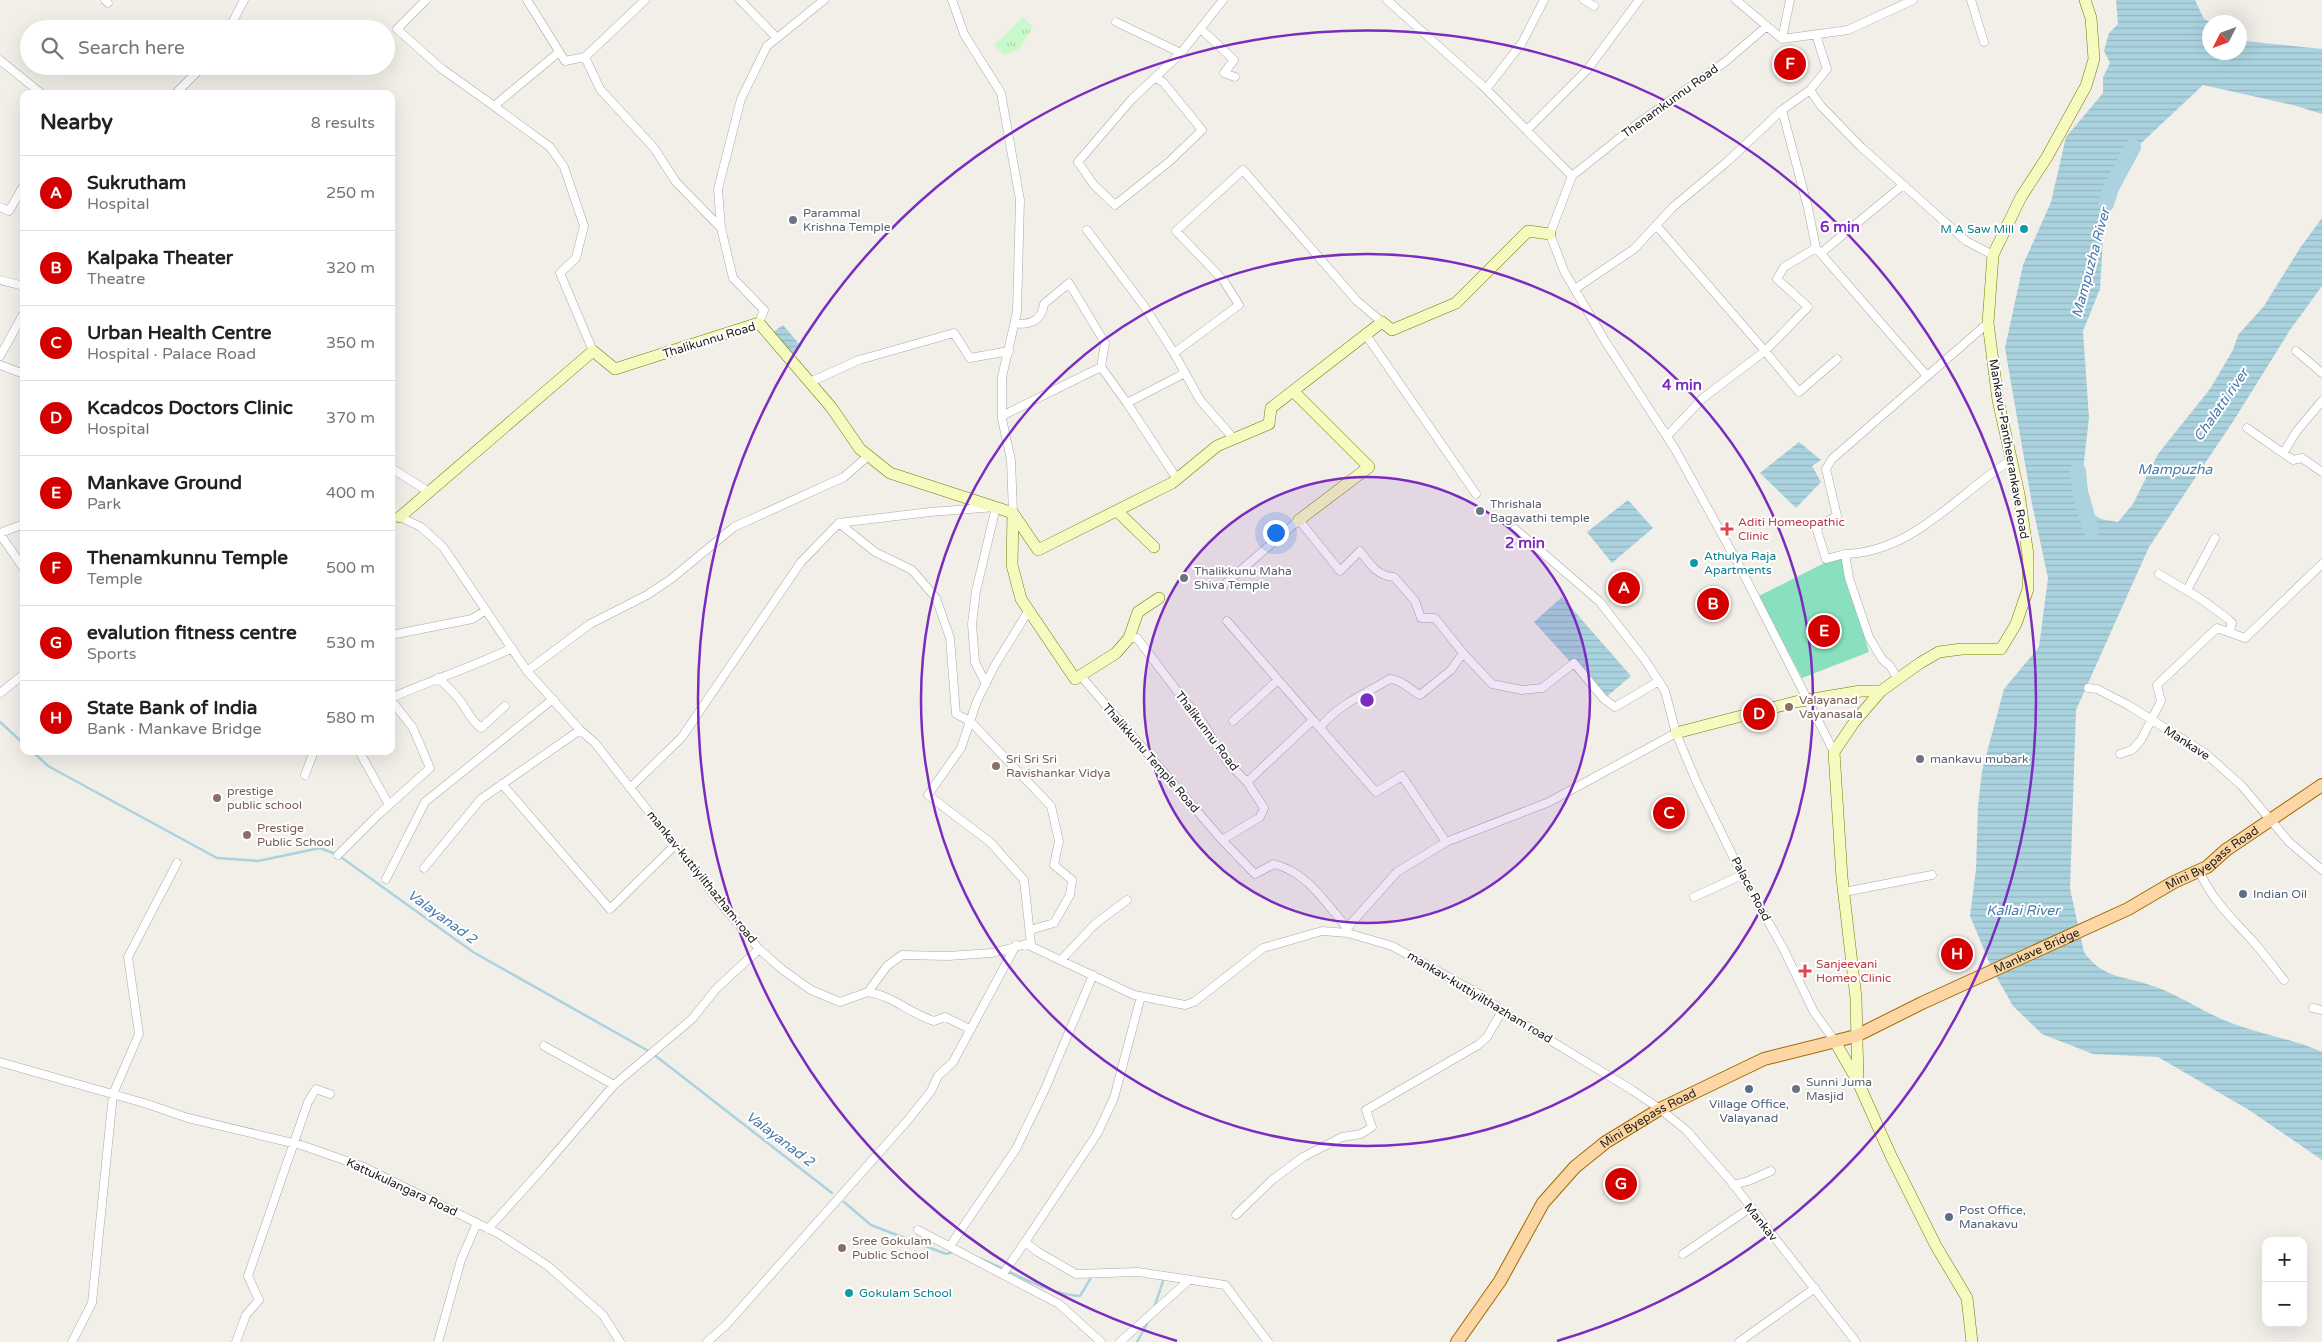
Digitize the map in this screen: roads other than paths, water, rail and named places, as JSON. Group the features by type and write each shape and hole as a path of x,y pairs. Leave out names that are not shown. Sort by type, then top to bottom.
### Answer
{"main road":[{"name":"Mini Byepass Road","path":"2097,924 2200,871 2271,819 2322,785"},
{"name":"Mankave Bridge","path":"1922,1003 2097,924"},
{"name":"Mini Byepass Road","path":"1457,1342 1500,1281 1543,1203 1575,1167 1606,1142 1660,1108 1764,1059 1856,1036 1922,1003"}],"street":[{"path":"234,20 244,0"},
{"path":"395,518 429,492 593,351 560,273 576,258 584,226 564,167 550,147 442,69 397,30 426,0"},
{"path":"529,1 565,61 585,57 645,0"},
{"path":"740,0 777,38"},
{"path":"759,323 764,310 733,278 721,228 718,189 742,99 767,46 824,0"},
{"path":"952,0 964,34 1001,93 1020,200 1017,312 1002,377 1002,416 1011,460 1012,565 1021,599 1075,679 1116,653 1129,638 1138,612 1159,598"},
{"path":"1155,78 1168,88 1202,130 1170,161 1115,205 1094,186 1078,162 1132,100 1181,53 1223,0"},
{"path":"1387,0 1486,89 1572,176 1550,234 1564,271 1605,341 1667,436 1735,559 1834,752 1844,892 1856,998 1858,1082"},
{"path":"1486,89 1522,43 1544,0"},
{"path":"1584,0 1594,6"},
{"path":"1527,130 1587,70 1639,0"},
{"path":"1736,0 1782,39 1848,30 1913,0"},
{"path":"1782,39 1790,0"},
{"path":"1971,0 1984,42"},
{"name":"Mankavu-Pantheerankave Road","path":"1834,752 1855,721 1881,691 1939,652 1962,648 2001,649 2016,624 2028,589 2028,555 1998,400 1988,323 1993,255 2021,197 2047,157 2086,86 2094,59 2091,18 2085,0"},
{"path":"1116,22 1181,53"},
{"name":"Thenamkunnu Road","path":"1572,176 1637,124 1725,62 1767,26"},
{"path":"1201,29 1234,60 1224,73 1235,77"},
{"path":"1575,289 1634,249 1673,206 1728,161 1782,110 1810,90 1827,69 1816,34"},
{"path":"494,106 559,52"},
{"path":"585,57 600,89 654,148 676,182 721,228"},
{"path":"0,60 37,90"},
{"path":"179,90 194,75"},
{"path":"1810,90 1821,106 1861,147 1903,185 1966,241 1993,255"},
{"path":"1782,110 1819,250 1927,376"},
{"path":"1174,353 1239,305 1224,281 1176,230 1243,170 1357,302 1392,330 1456,303 1528,231 1550,234"},
{"path":"1667,436 1703,398 1765,351 1808,307 1777,279 1784,267 1819,250 1903,185"},
{"path":"0,208 9,211 20,193"},
{"path":"1656,225 1799,392 1837,359"},
{"path":"1087,230 1144,306 1174,353 1200,400 1234,439"},
{"path":"0,280 20,285"},
{"path":"1015,323 1025,325 1036,321 1043,314 1044,304 1069,283 1104,343 1101,367 1177,479"},
{"path":"0,356 20,320"},
{"path":"1013,513 1038,550 1117,511 1177,479 1217,446 1269,424 1271,408 1382,322"},
{"name":"Thalikunnu Road","path":"593,351 615,369 759,323 831,407 860,449 890,473 1013,513"},
{"path":"1988,323 1832,459 1826,469 1837,516 1816,527 1826,559 1845,554 1864,554 1909,535 1941,515 1996,469 2011,460"},
{"path":"810,382 859,360 954,333 970,358 1008,351"},
{"path":"1366,335 1476,494"},
{"path":"2296,351 2322,373"},
{"path":"0,365 20,372"},
{"path":"1002,416 1101,367"},
{"path":"1127,403 1185,373"},
{"path":"1226,584 1299,520 1369,467 1293,391"},
{"path":"2284,452 2296,432 2322,401"},
{"path":"2247,428 2293,460 2302,458 2322,472"},
{"path":"528,671 590,624 647,595 671,579 734,528 844,477 868,456"},
{"path":"395,471 429,492"},
{"path":"630,788 682,737 801,562 839,523 930,512 996,508 976,591 972,624 975,662 986,684"},
{"path":"1117,511 1154,547"},
{"name":"mankav-kuttiyilthazham road","path":"395,518 421,527 443,548 528,671 580,730 595,742 718,900 759,949 783,970 811,990 840,1002 868,992 887,966 902,955 948,956 992,953 1016,945 1031,944 1093,975 1141,996 1184,1004 1194,1002 1263,948 1322,931 1348,930 1392,946 1481,995 1502,1011 1660,1108"},
{"path":"1299,520 1340,571 1360,551 1373,568 1383,576 1394,577 1415,601 1421,618 1435,618 1463,653 1492,684 1522,690 1542,688 1574,663 1604,699 1615,707 1659,681"},
{"path":"839,523 875,552 912,570 936,598 950,638 956,714 970,721 1051,806 1059,841 1054,865 1072,880 1070,895 1054,923 1030,930"},
{"path":"20,526 0,534 20,563"},
{"name":"Palace Road","path":"1515,529 1600,602 1659,681 1665,691 1676,733 1697,783 1742,875 1783,948 1814,1012 1834,1040"},
{"path":"2187,590 2215,538"},
{"path":"1845,554 1850,578 1869,637 1882,659 1890,666 1898,679"},
{"path":"2120,754 2132,750 2141,740 2161,701 2157,685 2217,628 2246,638 2322,564"},
{"path":"2159,574 2187,590 2228,618 2232,623 2229,632"},
{"path":"395,634 472,619 486,610"},
{"path":"1029,610 986,684 961,748 928,795 990,842 1024,880 1031,944"},
{"path":"1226,621 1376,792 1402,776 1446,842"},
{"name":"Thalikunnu Road","path":"1129,638 1137,638 1187,704 1197,713 1230,765 1247,782 1264,808 1260,817 1222,840"},
{"path":"395,697 438,678 462,671 512,648"},
{"path":"1320,728 1326,720 1354,700 1390,679 1396,679 1408,689 1420,695 1451,670 1463,653"},
{"name":"Thalikkunu Temple Road","path":"1080,675 1222,840"},
{"path":"0,694 20,677"},
{"path":"438,678 463,704 472,721 481,728 505,706"},
{"path":"1233,721 1278,680"},
{"name":"Mankave","path":"2088,688 2097,689 2120,700 2205,753 2242,786 2289,842 2322,870"},
{"path":"1222,840 1255,874 1274,864 1293,871 1316,889 1348,930 1397,872 1446,842 1549,802 1676,733 1795,702 1861,691 1881,691"},
{"path":"386,879 425,802 553,699"},
{"path":"338,855 430,768 412,728 395,705"},
{"name":"Thalikunnu Road","path":"1247,782 1313,720"},
{"path":"424,868 481,799 580,730"},
{"path":"305,775 312,755"},
{"path":"361,755 390,804"},
{"path":"502,784 610,910 675,844"},
{"path":"72,1342 92,1303 113,1094 139,1034 128,957 177,863"},
{"path":"2200,871 2209,890 2232,921 2249,937 2284,980"},
{"path":"1844,892 1932,874"},
{"path":"1694,897 1742,875"},
{"path":"1062,959 1095,924 1127,900"},
{"path":"707,1342 727,1324 908,1120 931,1091 938,1076 954,1062 1016,945"},
{"path":"488,1229 614,1085 692,1019 716,989 759,949"},
{"path":"950,1246 1016,1149 1045,1089 1093,975"},
{"path":"868,992 882,994 924,1018 934,1021 946,1017 970,1029"},
{"path":"1003,1274 1097,1134 1114,1098 1141,996"},
{"path":"2314,1008 2322,1010"},
{"path":"1236,1215 1272,1180 1303,1157 1342,1137 1361,1134 1372,1127 1366,1110 1478,1045 1487,1037 1502,1011"},
{"path":"1834,1040 1858,1082 1891,1156 1936,1246 1967,1298 1972,1342"},
{"path":"544,1046 614,1085"},
{"name":"Kattukulangara Road","path":"0,1062 113,1094 188,1118 292,1143 364,1167 477,1223 548,1266 603,1315 620,1342"},
{"path":"236,1342 246,1315 258,1300 248,1276 292,1143 308,1102 316,1089 330,1094"},
{"name":"Mankav","path":"1660,1108 1686,1130 1733,1185 1856,1342"},
{"path":"1733,1185 1748,1182 1771,1171"},
{"path":"1683,1254 1750,1208"},
{"path":"438,1342 461,1260 477,1223"},
{"path":"918,1230 1059,1304 1100,1342"},
{"path":"1025,1242 1038,1252 1076,1274 1138,1272 1225,1285 1268,1342"},
{"path":"1120,1342 1189,1280"},
{"path":"1739,1342 1750,1339 1815,1288"}],"water":[{"name":"Kallai River","path":"2116,0 2195,0 2202,15 2202,60 2247,60 2247,41 2322,49 2322,114 2293,105 2203,85 2136,148 2126,165 2116,171 2103,238 2100,289 2083,331 2089,418 2080,496 2082,508 2101,519 2118,522 2133,504 2158,454 2210,389 2233,350 2238,335 2264,306 2300,248 2322,218 2322,286 2290,330 2234,420 2149,547 2076,710 2070,889 2084,952 2098,967 2114,975 2161,989 2234,1024 2322,1052 2322,1160 2249,1110 2158,1057 2093,1054 2042,1034 2013,1006 1992,969 1970,916 1976,869 1978,806 1982,771 2004,689 2039,647 2048,578 2032,504 2005,348 2023,265 2051,202 2066,137 2103,93 2103,77 2110,63 2104,51 2109,33 2118,24"},
{"path":"783,325 801,346 790,356 772,333"},
{"path":"1799,442 1821,460 1812,466 1821,482 1796,508 1760,473"},
{"path":"1628,500 1653,528 1612,563 1587,532"},
{"path":"1562,597 1631,676 1604,699 1534,622"}],"waterway":[{"name":"Mampuzha River","path":"2106,204 2111,188 2133,147"},
{"name":"Mampuzha River","path":"2078,471 2080,492 2091,530"},
{"name":"Valayanad 2","path":"0,722 20,740"},
{"name":"Valayanad 2","path":"36,755 48,766 217,858 258,861 320,848 338,855 473,952 652,1053 832,1193"},
{"name":"Valayanad 2","path":"844,1202 871,1225 946,1254 953,1252"},
{"name":"Valayanad 2","path":"981,1259 1030,1282 1068,1295 1080,1296 1092,1276"},
{"name":"Valayanad 2","path":"1154,1308 1163,1281"},
{"name":"Valayanad 2","path":"1137,1342 1149,1320"}],"place":[{"name":"Thenamkunnu Temple","path":"1790,64"},
{"name":"Parammal Krishna Temple","path":"793,220"},
{"name":"M A Saw Mill","path":"2024,229"},
{"name":"Thrishala Bagavathi temple","path":"1480,511"},
{"name":"Aditi Homeopathic Clinic","path":"1727,529"},
{"name":"Athulya Raja Apartments","path":"1694,563"},
{"name":"Thalikkunu Maha Shiva Temple","path":"1184,578"},
{"name":"Sukrutham","path":"1624,588"},
{"name":"Kalpaka Theater","path":"1713,604"},
{"name":"Mankave Ground","path":"1824,631"},
{"name":"Valayanad Vayanasala","path":"1789,707"},
{"name":"Kcadcos Doctors Clinic","path":"1759,714"},
{"name":"mankavu mubark","path":"1920,759"},
{"name":"Sri Sri Sri Ravishankar Vidya","path":"996,766"},
{"name":"prestige public school","path":"217,798"},
{"name":"Urban Health Centre","path":"1669,813"},
{"name":"Prestige Public School","path":"247,835"},
{"name":"Indian Oil","path":"2243,894"},
{"name":"State Bank of India","path":"1957,954"},
{"name":"Sanjeevani Homeo Clinic","path":"1805,971"},
{"name":"Village Office, Valayanad","path":"1749,1089"},
{"name":"Sunni Juma Masjid","path":"1796,1089"},
{"name":"evalution fitness centre","path":"1621,1184"},
{"name":"Post Office, Manakavu","path":"1949,1217"},
{"name":"Sree Gokulam Public School","path":"842,1248"},
{"name":"Gokulam School","path":"849,1293"}],"water label":[{"name":"Chalatti river","path":"2221,405"},
{"name":"Mampuzha","path":"2175,469"}]}
